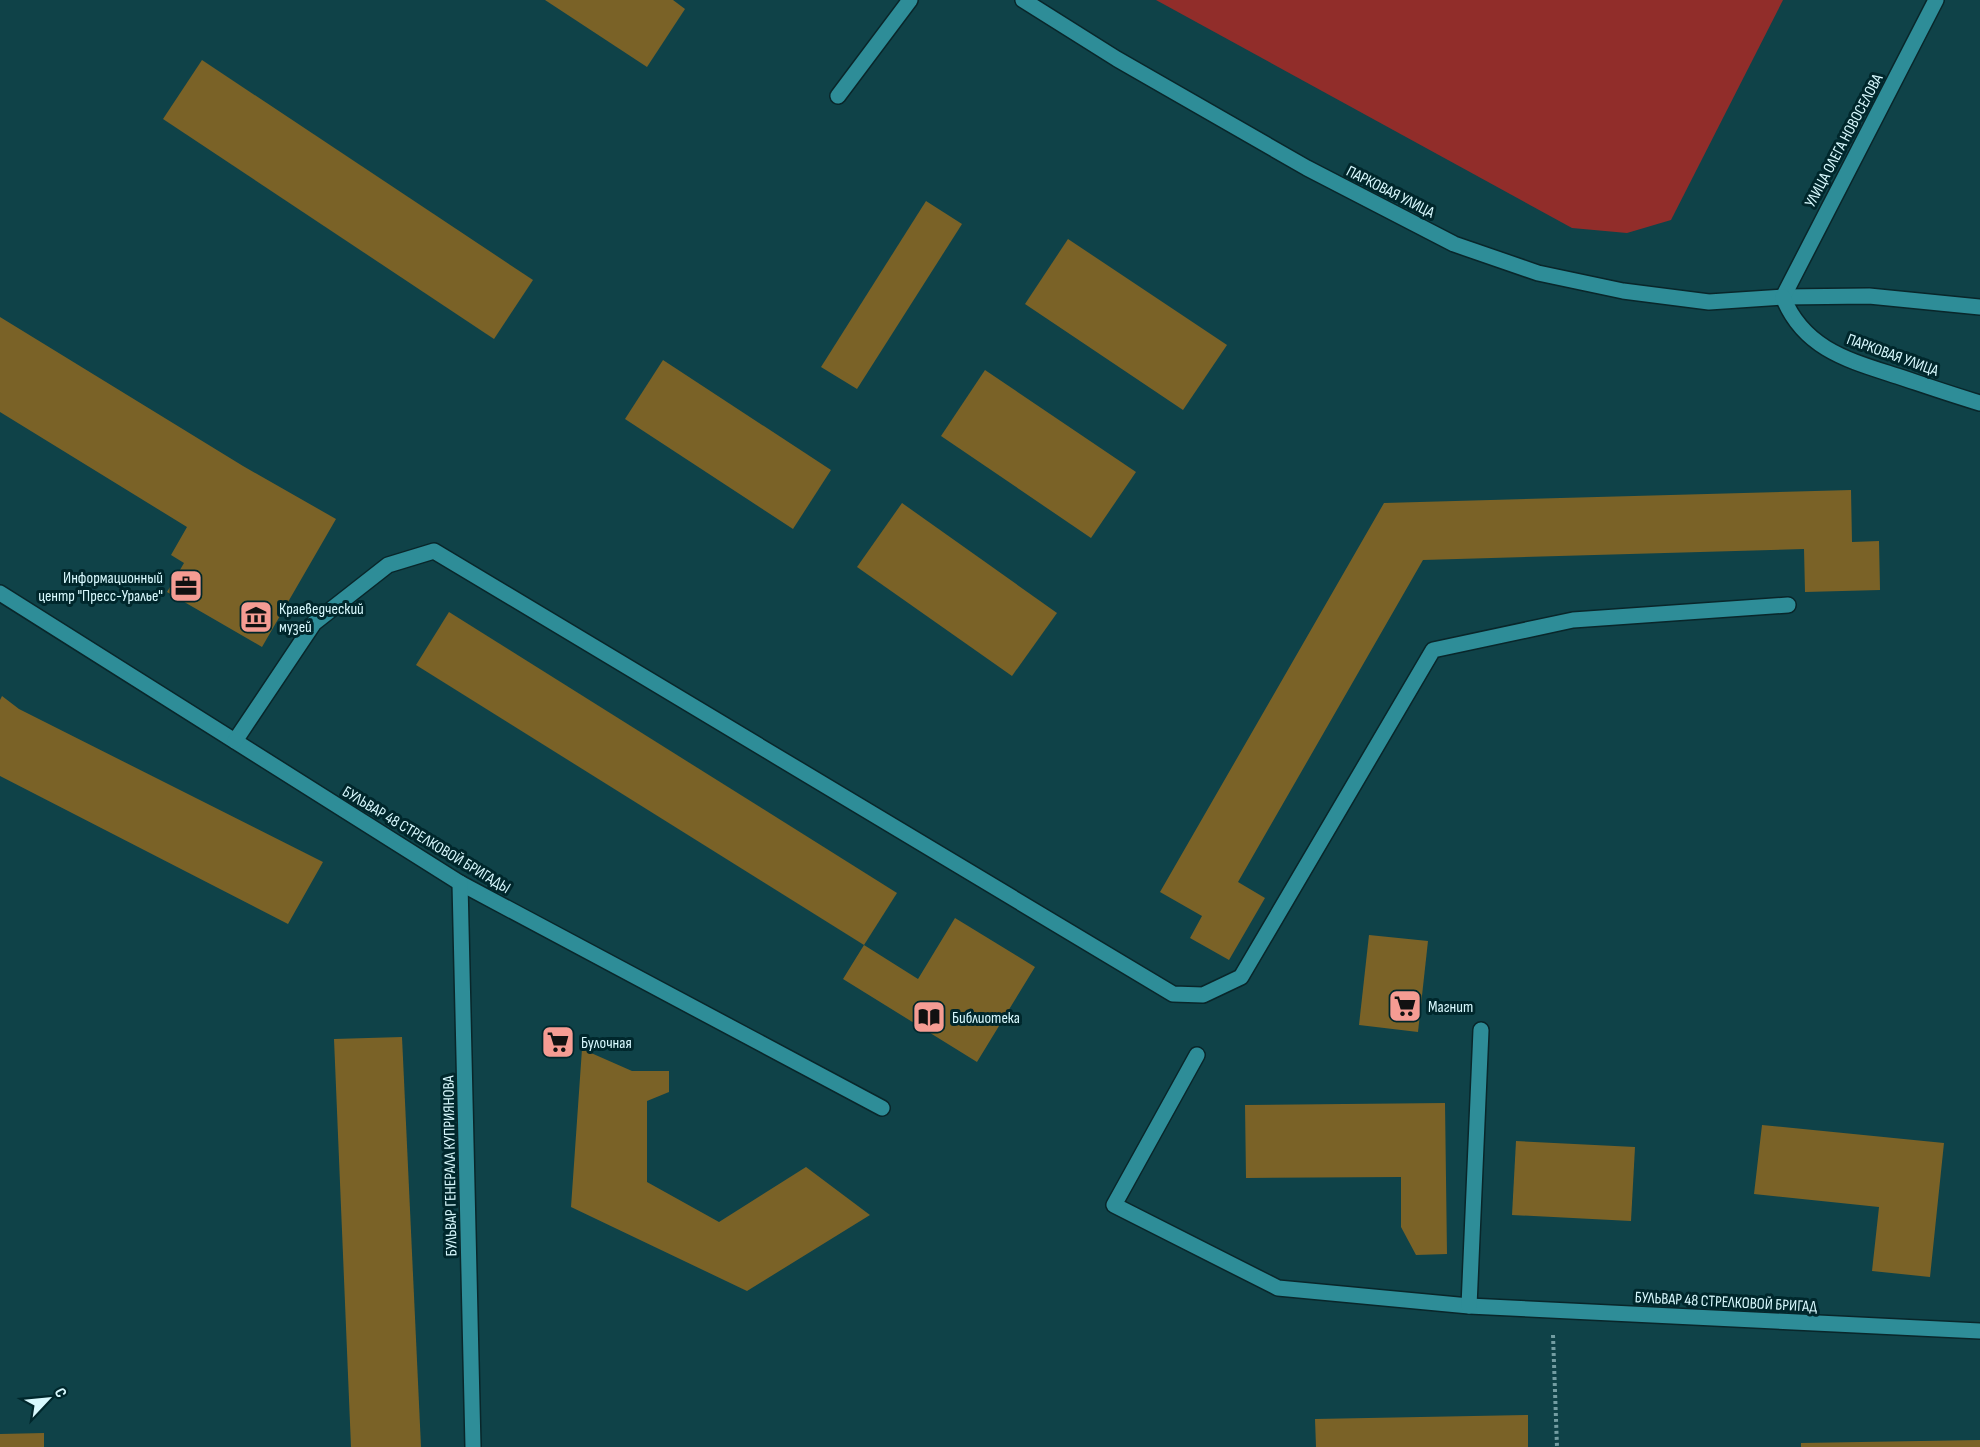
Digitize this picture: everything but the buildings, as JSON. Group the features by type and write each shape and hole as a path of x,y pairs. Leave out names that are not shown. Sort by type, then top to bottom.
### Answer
{"street":[{"path":"838,96 910,0"},
{"name":"ПАРКОВАЯ УЛИЦА","path":"1023,0 1117,59 1307,168 1454,244 1538,273 1623,291 1710,302 1783,297 1869,296 1980,307"},
{"name":"УЛИЦА ОЛЕГА НОВОСЕЛОВА","path":"1783,297 1936,0"},
{"name":"ПАРКОВАЯ УЛИЦА","path":"1783,297 1791,316 1810,336 1844,358 1980,403"},
{"path":"235,741 314,623 388,565 434,551 1173,994 1203,994 1241,977 1433,650 1573,620 1788,605"},
{"name":"БУЛЬВАР 48 СТРЕЛКОВОЙ БРИГАДЫ","path":"0,593 460,883 882,1108"},
{"name":"БУЛЬВАР ГЕНЕРАЛА КУПРИЯНОВА","path":"460,883 473,1447"},
{"path":"1469,1306 1481,1030"},
{"name":"БУЛЬВАР 48 СТРЕЛКОВОЙ БРИГАД","path":"1197,1055 1114,1204 1278,1288 1469,1306 1980,1331"}],"path":[{"path":"1552,1310 1557,1447"}],"shaded area":[{"path":"1156,0 1783,0 1671,220 1627,233 1572,228"}],"place":[{"name":"Информационный центр \"Пресс-Уралье\"","path":"186,586"},
{"name":"Краеведческий музей","path":"256,617"},
{"name":"Магнит","path":"1405,1006"},
{"name":"Библиотека","path":"929,1017"},
{"name":"Булочная","path":"558,1042"}]}
